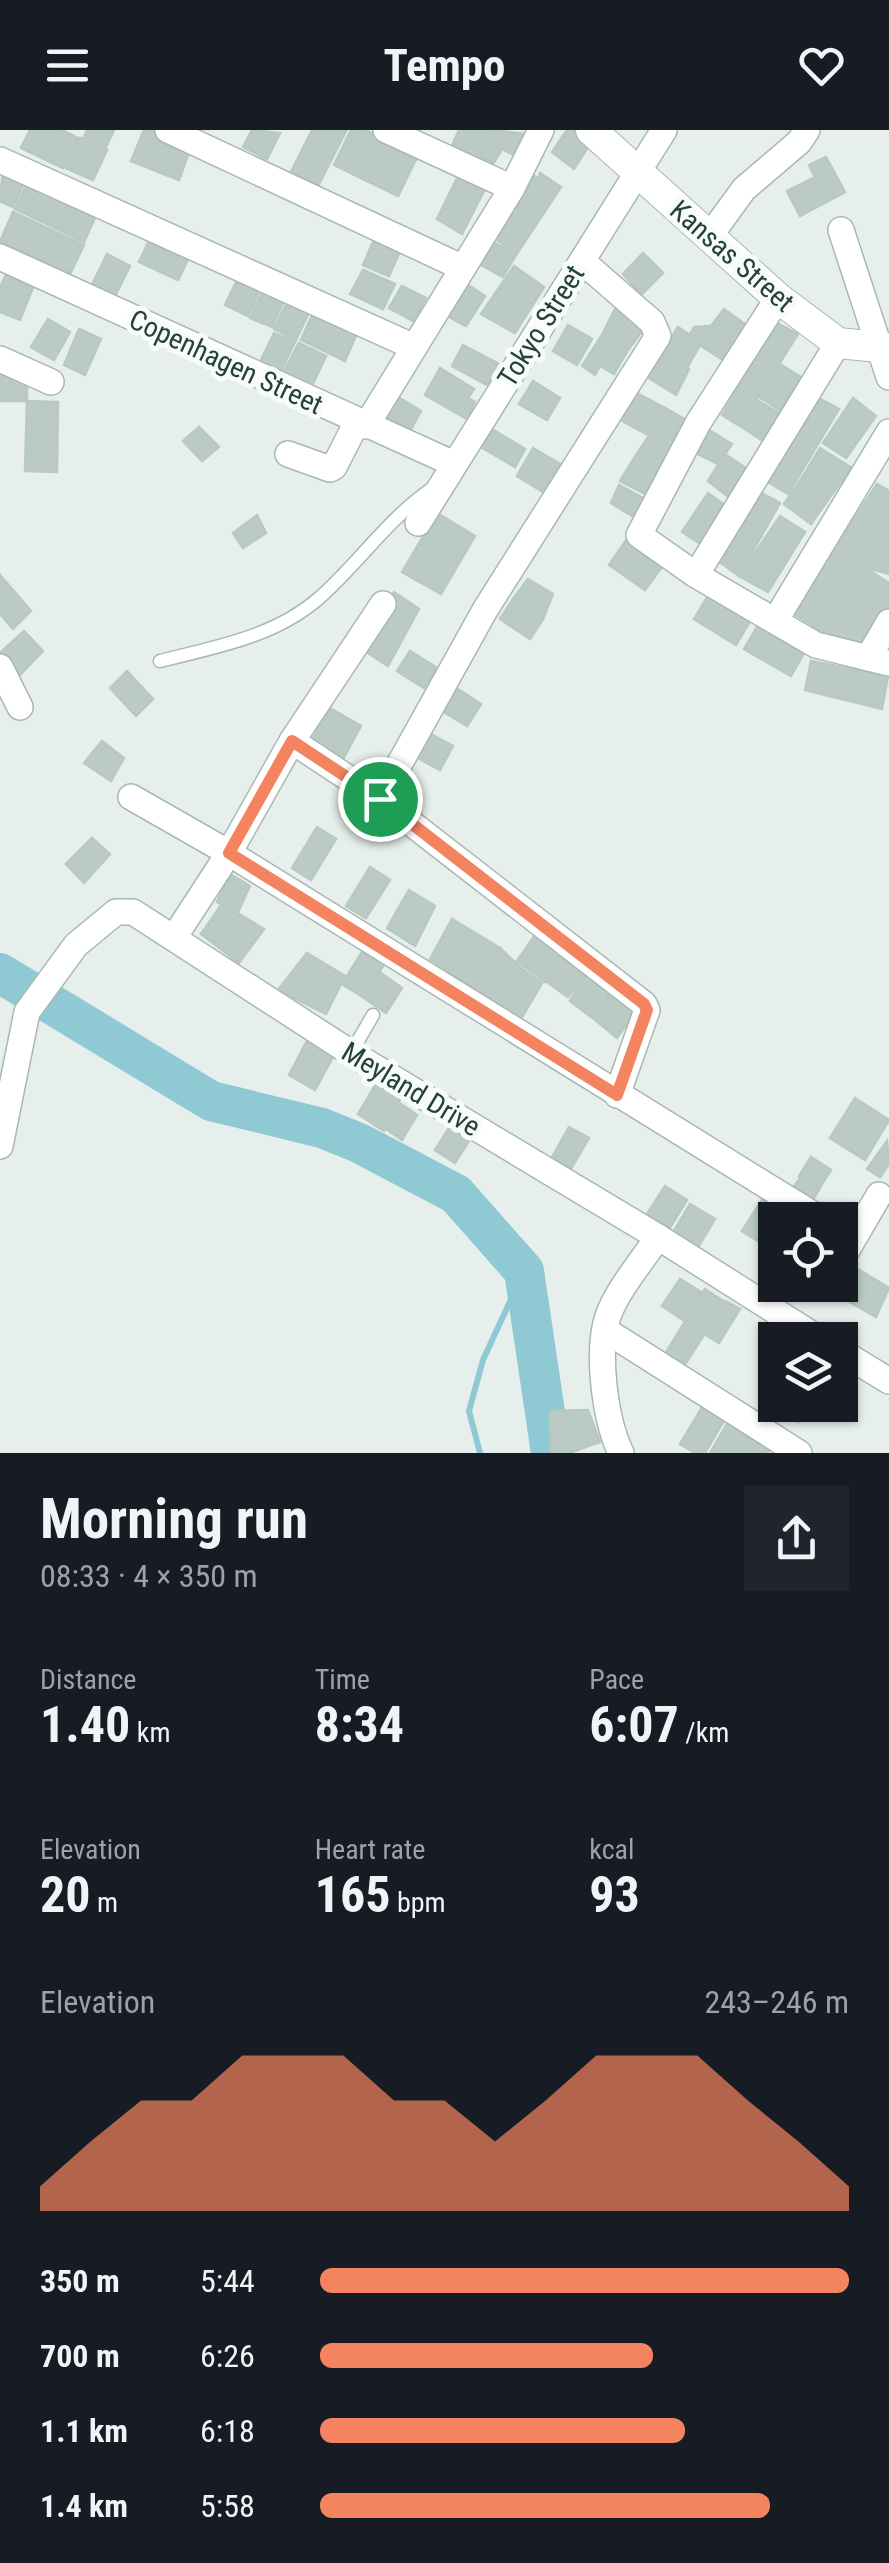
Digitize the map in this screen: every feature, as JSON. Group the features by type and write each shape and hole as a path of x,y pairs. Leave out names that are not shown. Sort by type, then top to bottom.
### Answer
{"street":[{"path":"168,130 462,268"},
{"path":"386,130 512,188"},
{"path":"288,454 330,469 338,464 512,188 541,130"},
{"name":"Kansas Street","path":"592,130 778,298 838,343 886,359"},
{"name":"Tokyo Street","path":"418,523 664,130"},
{"path":"709,237 744,190 799,142 807,130"},
{"path":"0,160 414,347"},
{"path":"841,230 886,359"},
{"path":"380,799 485,610 658,336 652,322 582,262"},
{"name":"Copenhagen Street","path":"1,263 361,424 448,473"},
{"path":"778,298 698,423 639,535 696,575 816,645 878,660 889,622"},
{"path":"696,575 838,343"},
{"path":"0,359 51,382"},
{"path":"776,621 889,432"},
{"path":"174,936 229,853 292,741 383,604"},
{"path":"0,667 20,707"},
{"path":"292,741 380,799 644,1004 647,1010 617,1095"},
{"path":"131,798 229,853 792,1202"},
{"name":"Meyland Drive","path":"0,1146 28,1012 76,945 116,912 133,912 351,1053 793,1322"},
{"path":"858,1220 878,1196"},
{"path":"622,1453 611,1431 605,1330 609,1313 658,1237"},
{"path":"605,1330 799,1453"},
{"path":"858,1363 889,1381"}],"lane":[{"path":"160,660 241,641 317,600 448,473"},
{"path":"351,1053 373,1015"}],"building":[{"path":"30,130 62,130 78,138 63,168 21,148"},
{"path":"87,130 114,130 106,147 84,137"},
{"path":"144,130 154,130 191,147 179,180 131,161"},
{"path":"252,130 280,133 267,159 243,147"},
{"path":"312,130 346,131 317,188 290,174"},
{"path":"351,130 365,130 418,155 398,196 334,165"},
{"path":"459,130 491,130 478,163 451,148"},
{"path":"491,130 526,134 516,156 502,149 493,164 480,157"},
{"path":"567,130 592,141 574,169 552,152"},
{"path":"80,138 107,150 93,180 66,168"},
{"path":"826,157 845,192 800,216 787,191 815,177 809,165"},
{"path":"3,170 25,180 13,207 0,201"},
{"path":"461,170 488,183 462,234 437,219"},
{"path":"529,171 538,179 540,173 561,187 516,255 491,235"},
{"path":"28,181 97,213 84,242 15,209"},
{"path":"13,212 84,245 70,274 0,242"},
{"path":"152,234 192,251 178,280 139,262"},
{"path":"376,235 402,247 389,276 363,265"},
{"path":"486,238 516,255 503,277 474,261"},
{"path":"643,253 663,273 641,295 623,274"},
{"path":"107,254 130,266 114,298 91,287"},
{"path":"514,266 544,287 515,333 481,314"},
{"path":"363,270 395,284 383,309 350,294"},
{"path":"7,272 34,285 20,320 0,312 0,288"},
{"path":"240,274 262,285 248,316 225,305"},
{"path":"461,280 485,296 466,326 440,312"},
{"path":"265,286 286,296 272,327 250,318"},
{"path":"402,286 426,298 413,321 389,308"},
{"path":"289,298 311,308 296,340 274,329"},
{"path":"615,309 643,330 628,350 602,335"},
{"path":"724,309 753,330 740,351 711,326"},
{"path":"314,311 358,331 345,361 301,340"},
{"path":"48,319 70,332 54,360 31,347"},
{"path":"777,323 798,334 740,426 722,415"},
{"path":"568,325 592,339 577,365 553,351"},
{"path":"711,326 688,366 663,350 678,327 690,335 694,327"},
{"path":"711,326 740,351 732,366 700,345"},
{"path":"79,329 101,339 85,375 64,365"},
{"path":"274,333 295,342 281,371 260,362"},
{"path":"602,335 628,350 614,374 600,366 595,375 582,366"},
{"path":"299,343 326,356 311,388 282,375"},
{"path":"463,345 499,364 487,385 452,366"},
{"path":"661,351 689,369 676,395 646,376"},
{"path":"780,364 804,379 786,414 759,397"},
{"path":"440,368 474,389 468,398 475,402 467,419 425,395"},
{"path":"27,371 27,401 0,401 0,372"},
{"path":"533,381 560,398 547,420 519,404"},
{"path":"633,391 667,409 648,435 617,418"},
{"path":"393,394 421,411 410,431 381,415"},
{"path":"815,396 839,409 788,494 763,479"},
{"path":"853,398 876,416 846,458 823,443"},
{"path":"757,400 784,416 768,444 740,426"},
{"path":"27,401 58,402 57,472 25,471"},
{"path":"667,409 693,424 664,470 636,455"},
{"path":"701,425 732,444 718,464 687,449"},
{"path":"199,427 219,447 202,461 183,441"},
{"path":"492,429 525,449 515,467 481,447"},
{"path":"533,448 565,467 548,495 517,476"},
{"path":"820,448 852,468 833,493 805,473"},
{"path":"725,454 750,471 732,500 708,481"},
{"path":"636,455 665,471 651,497 620,481"},
{"path":"805,473 833,493 811,524 784,504"},
{"path":"877,484 889,491 889,525 877,543 851,524"},
{"path":"619,485 645,499 635,518 611,503"},
{"path":"756,490 780,503 762,535 739,515"},
{"path":"708,493 728,507 704,546 682,532"},
{"path":"437,513 475,536 441,594 402,572"},
{"path":"257,515 266,533 243,548 233,533"},
{"path":"739,515 762,535 739,576 714,558"},
{"path":"780,516 805,532 768,592 739,576"},
{"path":"851,524 877,543 840,600 810,580"},
{"path":"889,526 889,574 864,567"},
{"path":"627,539 664,564 645,590 609,565"},
{"path":"864,567 889,583 889,606 865,645 823,632"},
{"path":"0,575 31,611 13,629 0,614"},
{"path":"528,579 553,594 543,619 513,599"},
{"path":"810,580 840,600 823,632 790,611"},
{"path":"394,592 419,609 388,666 362,649"},
{"path":"709,594 751,620 736,645 694,619"},
{"path":"513,599 543,619 530,639 500,619"},
{"path":"757,627 804,653 791,676 744,649"},
{"path":"24,631 43,651 18,677 0,653"},
{"path":"410,651 437,668 424,688 397,671"},
{"path":"811,661 888,676 882,709 805,690"},
{"path":"127,671 153,699 136,716 110,688"},
{"path":"458,689 481,704 467,726 444,712"},
{"path":"330,708 361,726 343,759 312,740"},
{"path":"429,733 453,746 440,770 416,757"},
{"path":"102,741 124,758 111,781 84,763"},
{"path":"317,827 336,839 311,880 292,868"},
{"path":"92,838 110,854 84,883 66,864"},
{"path":"370,867 390,880 366,918 346,906"},
{"path":"230,874 250,886 237,914 217,902"},
{"path":"409,890 435,906 415,946 387,928"},
{"path":"222,904 264,929 239,963 201,934"},
{"path":"452,919 500,948 479,992 430,959"},
{"path":"537,932 563,949 545,982 517,961"},
{"path":"500,948 520,967 498,1004 479,992"},
{"path":"563,949 587,972 568,997 544,980"},
{"path":"362,952 383,966 363,997 342,984"},
{"path":"307,953 345,976 326,1014 278,990"},
{"path":"520,967 542,983 521,1019 498,1004"},
{"path":"587,972 613,988 594,1019 570,1001"},
{"path":"381,973 402,988 386,1013 364,998"},
{"path":"611,991 636,1011 617,1038 594,1019"},
{"path":"310,1035 334,1055 315,1090 289,1075"},
{"path":"379,1079 404,1092 384,1131 358,1114"},
{"path":"855,1098 889,1120 865,1160 830,1138"},
{"path":"401,1104 417,1115 402,1140 386,1129"},
{"path":"452,1123 472,1136 455,1163 435,1150"},
{"path":"569,1127 589,1138 569,1172 550,1161"},
{"path":"887,1141 889,1164 880,1177 867,1169"},
{"path":"811,1157 831,1170 819,1189 799,1176"},
{"path":"800,1178 819,1190 811,1202 790,1192"},
{"path":"665,1186 687,1200 668,1231 645,1217"},
{"path":"690,1204 715,1219 697,1249 672,1234"},
{"path":"758,1206 758,1241 742,1231"},
{"path":"858,1269 889,1288 876,1317 850,1302 858,1302"},
{"path":"680,1279 701,1292 683,1320 662,1306"},
{"path":"705,1289 725,1302 684,1366 665,1354"},
{"path":"726,1301 740,1309 719,1343 706,1335"},
{"path":"704,1404 726,1417 705,1453 695,1453 680,1444"},
{"path":"588,1410 600,1442 569,1453 551,1453 550,1411"},
{"path":"730,1419 773,1444 768,1453 710,1453"}],"waterway":[{"path":"0,973 211,1101 322,1128 456,1194 524,1271 551,1453"},
{"path":"480,1453 469,1411 483,1360 524,1271"}],"route":[{"path":"292,741 380,799 644,1004 647,1010 617,1095 229,853 292,741"}]}
